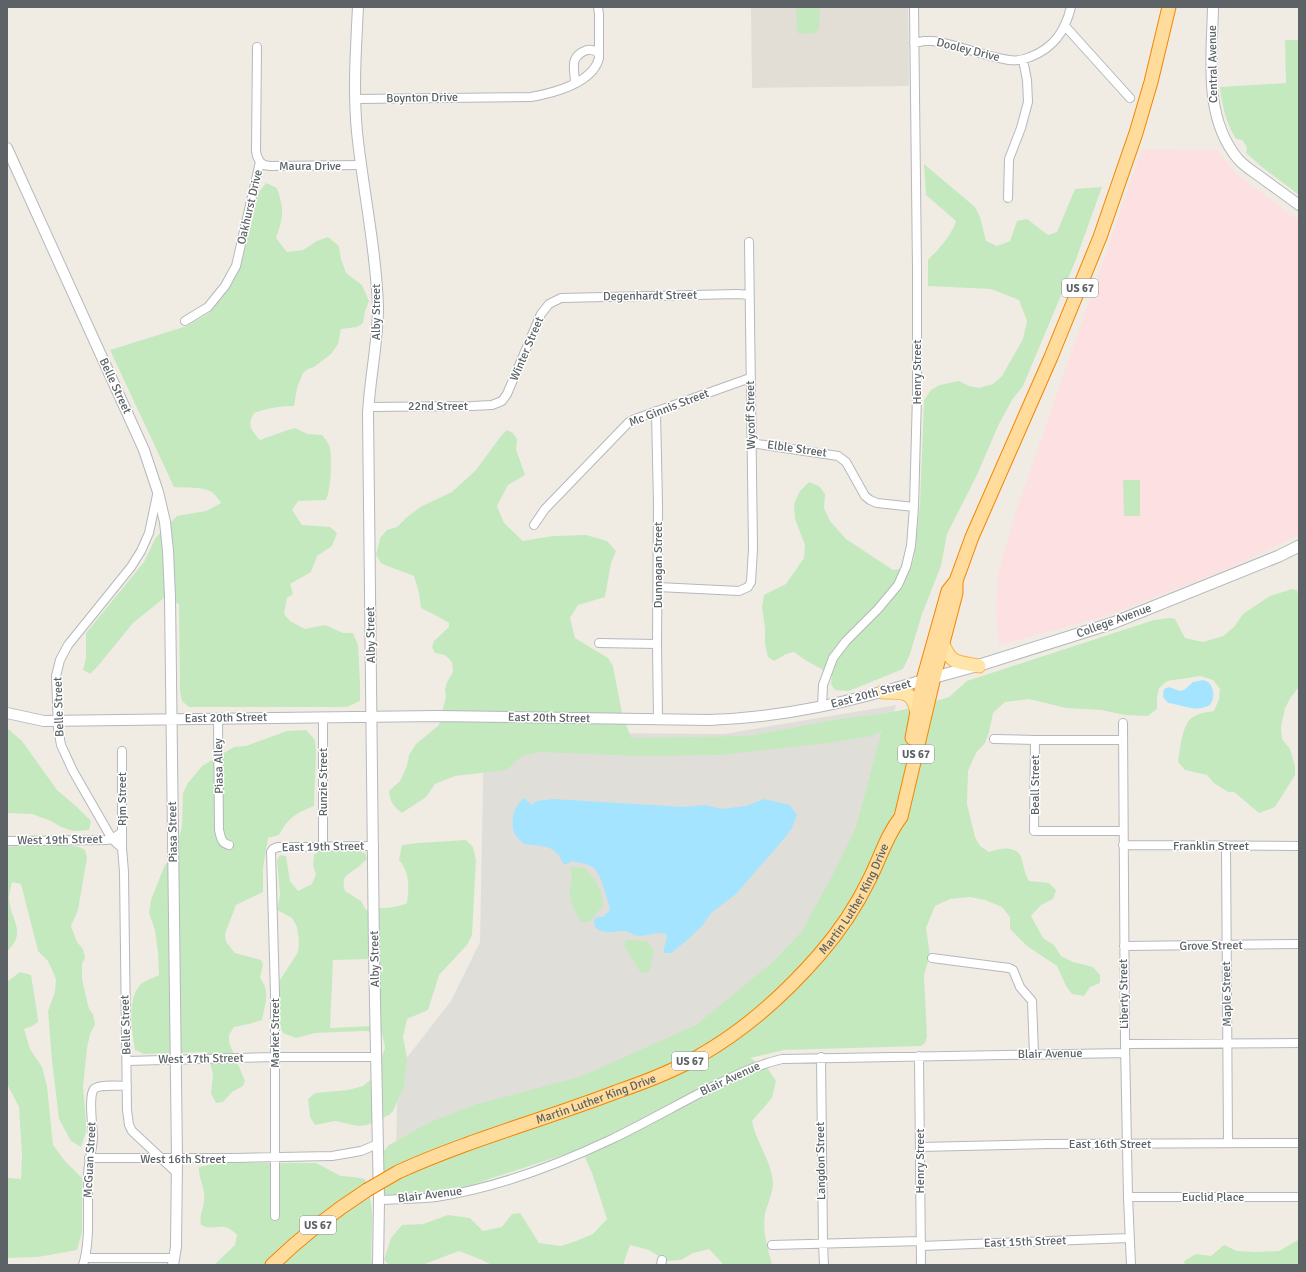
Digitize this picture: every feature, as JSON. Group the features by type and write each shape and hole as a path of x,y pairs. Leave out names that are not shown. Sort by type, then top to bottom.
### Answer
{"highway":[{"name":"US 67","path":"892,829 901,817 948,591 956,581 972,537 1079,288 1110,211 1136,133 1169,7"},
{"name":"US 67","path":"892,829 893,816 917,712 943,644 956,593 956,581"},
{"name":"Martin Luther King Drive","path":"272,1265 300,1239 325,1219 367,1190 398,1172 440,1154 629,1088 678,1067 722,1043 755,1018 782,994 809,966 829,942 865,889 892,829"}],"main road":[{"name":"College Avenue","path":"929,678 979,666 1113,623 1297,549"},
{"path":"943,644 949,657 954,661 979,666"},
{"path":"883,692 908,694 912,698 917,712"}],"street":[{"name":"Alby Street","path":"358,7 356,99 357,132 373,249 378,307 369,406 379,1200 378,1265"},
{"path":"598,7 599,54"},
{"name":"Henry Street","path":"822,707 823,685 836,652 891,594 902,577 911,546 914,507 917,395 914,7"},
{"name":"Dooley Drive","path":"914,43 933,41 1009,60 1023,60 1051,46 1065,26 1071,7"},
{"name":"Central Avenue","path":"1213,7 1212,94 1214,111 1221,130 1238,160 1299,205"},
{"path":"1065,26 1130,98"},
{"name":"Oakhurst Drive","path":"185,322 208,307 225,286 236,266 260,162 256,151 257,46"},
{"path":"575,83 573,68 576,58 580,54 591,50 599,54"},
{"name":"Boynton Drive","path":"356,99 531,97 543,95 575,83 594,70 597,65 599,54"},
{"path":"1008,198 1009,159 1021,128 1028,102 1027,80 1023,60"},
{"name":"Belle Street","path":"7,148 144,450 158,492 149,533 141,551 131,567 68,645 60,660 56,685 59,736 64,752 73,771 112,839 122,848 124,872 127,1110 129,1126 132,1131 177,1174"},
{"name":"Maura Drive","path":"260,162 264,165 270,166 361,165"},
{"name":"Wycoff Street","path":"658,587 739,591 748,586 752,577 749,242"},
{"name":"Degenhardt Street","path":"552,302 561,298 571,297 749,295"},
{"name":"Winter Street","path":"506,398 538,322 544,310 552,302"},
{"name":"Mc Ginnis Street","path":"534,525 545,509 623,427 635,419 750,378"},
{"name":"22nd Street","path":"369,406 478,406 498,403 506,398"},
{"name":"Dunnagan Street","path":"656,411 658,505 658,720"},
{"name":"Elble Street","path":"751,443 838,456 846,462 865,496 870,500 877,503 914,507"},
{"name":"Piasa Street","path":"158,492 165,522 168,551 177,1174"},
{"path":"598,643 657,644"},
{"name":"East 20th Street","path":"7,713 44,721 372,716 658,720 734,719 781,714 822,707 883,692 929,678"},
{"name":"Runzie Street","path":"323,717 323,847"},
{"name":"Piasa Alley","path":"218,718 219,830 221,840 224,844 229,845"},
{"name":"Liberty Street","path":"1123,723 1125,1053 1129,1238 1131,1265"},
{"path":"994,739 1122,740"},
{"name":"Beall Street","path":"1035,740 1034,831 1123,831"},
{"name":"Rjm Street","path":"122,751 122,848"},
{"path":"112,839 122,832"},
{"name":"West 19th Street","path":"7,841 80,841 112,839"},
{"name":"Franklin Street","path":"1123,845 1299,846"},
{"name":"East 19th Street","path":"272,849 278,847 374,846"},
{"name":"Maple Street","path":"1226,846 1228,1143"},
{"name":"Market Street","path":"272,849 271,859 275,994 275,1216"},
{"name":"Grove Street","path":"1124,946 1299,944"},
{"path":"932,958 1009,968 1013,970 1020,988 1032,1001 1034,1054"},
{"path":"1125,1044 1299,1043"},
{"name":"Blair Avenue","path":"379,1200 453,1194 513,1178 612,1139 753,1067 782,1059 821,1057 1125,1053"},
{"name":"West 17th Street","path":"127,1061 376,1056"},
{"name":"Henry Street","path":"919,1056 921,1265"},
{"name":"Langdon Street","path":"821,1057 824,1265"},
{"name":"McGuan Street","path":"84,1262 87,1251 89,1158 93,1138 91,1107 92,1095 94,1089 99,1087 127,1086"},
{"name":"East 16th Street","path":"920,1147 1127,1143 1299,1142"},
{"path":"276,1157 343,1155 378,1144"},
{"name":"West 16th Street","path":"89,1158 177,1159 276,1157"},
{"path":"84,1262 173,1262 176,1247 177,1174"},
{"name":"Euclid Place","path":"1128,1197 1299,1197"},
{"name":"East 15th Street","path":"772,1245 1129,1238"}],"shaded area":[{"path":"751,7 908,7 909,86 752,88"},
{"path":"1142,149 1217,150 1236,174 1299,221 1299,535 1230,568 1106,616 999,645 996,610 998,575 1014,517"},
{"path":"896,705 862,831 799,944 704,1031 396,1153 398,1069 451,1001 480,942 484,732 724,734"}],"green space":[{"path":"796,7 820,7 819,29 815,33 799,34 797,31"},
{"path":"1285,40 1299,40 1299,195 1246,153 1247,147 1242,140 1236,139 1227,121 1223,108 1220,87 1286,83"},
{"path":"924,164 975,207 980,217 986,241 997,246 1010,241 1017,221 1027,219 1048,235 1057,232 1075,189 1102,187 1075,262 1023,386 1012,400 998,426 976,477 947,534 941,566 922,614 910,654 903,669 849,691 835,690 831,684 832,675 794,652 786,654 774,661 768,657 765,644 765,628 762,607 764,595 786,584 804,558 805,545 795,519 794,504 800,491 809,482 819,486 825,494 824,508 830,521 846,539 893,570 910,568 914,558 920,504 924,400 931,390 940,385 959,381 969,386 979,388 993,384 1002,376 1023,339 1027,321 1019,300 991,289 928,286 928,260 948,237 956,221 926,195"},
{"path":"266,183 277,188 282,207 282,218 276,238 287,252 303,250 317,241 328,237 339,246 341,259 346,273 362,285 369,301 365,311 363,323 357,327 341,329 338,344 331,354 314,367 303,373 297,388 294,406 284,406 254,413 250,425 260,440 295,428 307,434 322,435 330,447 331,475 326,500 298,501 292,510 302,525 330,527 337,533 332,546 317,556 311,572 290,584 293,594 287,598 284,614 290,621 305,629 325,625 343,633 353,633 358,645 360,701 347,707 189,707 182,701 180,692 179,604 164,598 133,623 90,674 83,670 86,658 86,633 144,562 156,537 177,516 206,511 221,503 215,495 206,490 174,487 110,350 187,326 209,313 232,281 243,257 259,192"},
{"path":"507,430 513,433 517,439 516,449 525,475 508,485 497,506 504,523 523,541 553,536 586,535 607,541 616,551 611,563 605,597 578,605 570,618 575,638 608,658 613,666 622,713 631,738 749,736 833,720 912,708 949,697 967,681 1154,620 1170,618 1175,619 1185,638 1203,642 1223,636 1234,627 1243,614 1270,596 1292,589 1297,590 1299,600 1299,687 1285,708 1281,727 1282,739 1290,749 1295,766 1295,775 1275,807 1259,813 1234,792 1228,792 1214,783 1207,775 1185,770 1178,762 1182,737 1189,720 1203,713 1214,711 1219,699 1220,689 1213,680 1200,676 1167,681 1159,688 1157,709 1148,716 1125,715 1101,710 1066,708 1029,699 1005,702 993,713 985,743 976,753 968,771 967,804 975,837 980,846 989,852 1008,848 1017,851 1022,860 1029,881 1049,883 1056,890 1053,899 1041,905 1031,916 1043,938 1054,945 1061,956 1073,962 1093,967 1100,975 1100,983 1090,987 1084,996 1072,994 1066,986 1057,966 1027,946 1010,929 1010,917 1002,907 985,900 970,897 950,899 935,906 926,928 930,955 924,975 927,1037 925,1043 921,1046 784,1050 750,1058 768,1069 776,1081 772,1098 752,1121 772,1174 772,1189 765,1214 764,1227 772,1265 724,1265 709,1249 693,1253 681,1260 666,1261 649,1250 630,1245 623,1265 492,1265 459,1251 422,1265 389,1265 384,1260 391,1238 402,1225 423,1224 448,1215 470,1218 483,1231 502,1227 512,1214 520,1213 539,1243 561,1246 593,1234 607,1219 592,1173 581,1149 471,1185 392,1197 383,1195 383,1152 389,1145 428,1123 474,1105 582,1076 696,1025 774,961 802,931 834,872 856,827 882,730 872,736 828,743 720,755 637,756 539,752 522,756 506,770 455,776 435,784 426,797 402,813 392,804 389,791 400,781 407,766 409,755 416,744 439,725 446,697 445,690 447,682 453,672 452,662 445,655 435,653 432,647 434,641 449,627 449,623 421,608 419,593 414,576 381,563 376,555 380,538 387,530 397,527 407,517 422,506 452,492 476,470"},
{"path":"1123,480 1140,480 1140,516 1124,516"},
{"path":"7,728 22,741 57,790 91,821 89,830 73,831 32,814 7,813"},
{"path":"306,730 315,740 314,806 294,816 286,824 279,835 268,838 263,868 263,892 236,905 225,934 226,942 235,953 261,960 263,964 260,978 265,988 266,1003 262,1020 234,1027 229,1035 229,1042 245,1081 243,1086 232,1092 223,1102 216,1103 211,1094 213,1074 207,1052 144,1054 135,1050 131,1015 134,997 137,989 142,983 159,975 155,930 149,913 151,900 164,867 176,849 182,826 183,793 188,783 202,766 234,747 246,746 287,731"},
{"path":"466,840 473,847 476,860 472,935 467,945 439,975 428,1010 407,1019 403,1037 407,1058 404,1086 393,1111 389,1115 367,1125 358,1126 335,1121 315,1125 310,1117 308,1099 315,1093 348,1090 363,1086 374,1077 385,1048 382,1033 365,1031 315,1033 296,1038 283,1033 278,1021 280,980 298,952 299,941 297,927 292,918 277,910 280,895 277,860 280,855 286,856 290,881 298,891 312,884 316,874 313,866 314,855 320,851 357,851 365,853 367,859 345,877 345,891 361,901 366,910 387,908 407,903 408,880 403,865 399,860 402,845","holes":["371,959 373,1026 330,1028 333,960"]},
{"path":"63,845 79,847 85,850 87,858 78,910 71,926 77,942 83,949 85,958 82,964 82,979 89,1009 93,1014 95,1024 90,1034 87,1048 83,1087 86,1132 81,1147 71,1141 59,1119 48,1011 55,992 56,979 48,961 38,951 21,884 12,882 9,898 17,932 13,944 7,951 7,847"},
{"path":"570,867 585,868 595,881 602,895 603,906 589,922 581,922 572,905 569,892 572,877"},
{"path":"625,940 647,941 654,951 649,972 641,973 625,947"},
{"path":"20,972 31,975 38,1022 24,1029 30,1049 42,1067 47,1086 53,1145 64,1160 82,1178 82,1232 77,1250 38,1257 7,1258 7,1176 9,1178 21,1179 22,1156 19,1107 7,1084 7,983"},
{"path":"218,1163 316,1163 341,1176 365,1179 372,1210 372,1265 214,1265 235,1245 237,1235 227,1228 211,1228 201,1225 204,1197 199,1167"},
{"path":"1298,1240 1299,1265 1185,1265 1184,1261 1196,1254 1211,1256 1224,1245 1237,1251 1279,1251"}],"water":[{"path":"1203,680 1210,684 1213,690 1213,698 1210,705 1199,708 1189,708 1168,703 1163,697 1164,689 1169,687 1180,691 1184,690 1193,682"},
{"path":"525,798 531,805 537,801 553,799 684,807 705,805 722,809 746,806 764,799 790,805 797,815 792,828 783,840 736,894 711,913 702,926 685,942 671,953 664,953 667,935 657,933 638,936 625,931 605,932 598,930 595,927 594,920 597,917 603,917 610,910 602,882 597,871 592,867 573,861 564,865 557,853 552,849 543,846 524,844 518,838 514,832 512,823 518,804"}]}
